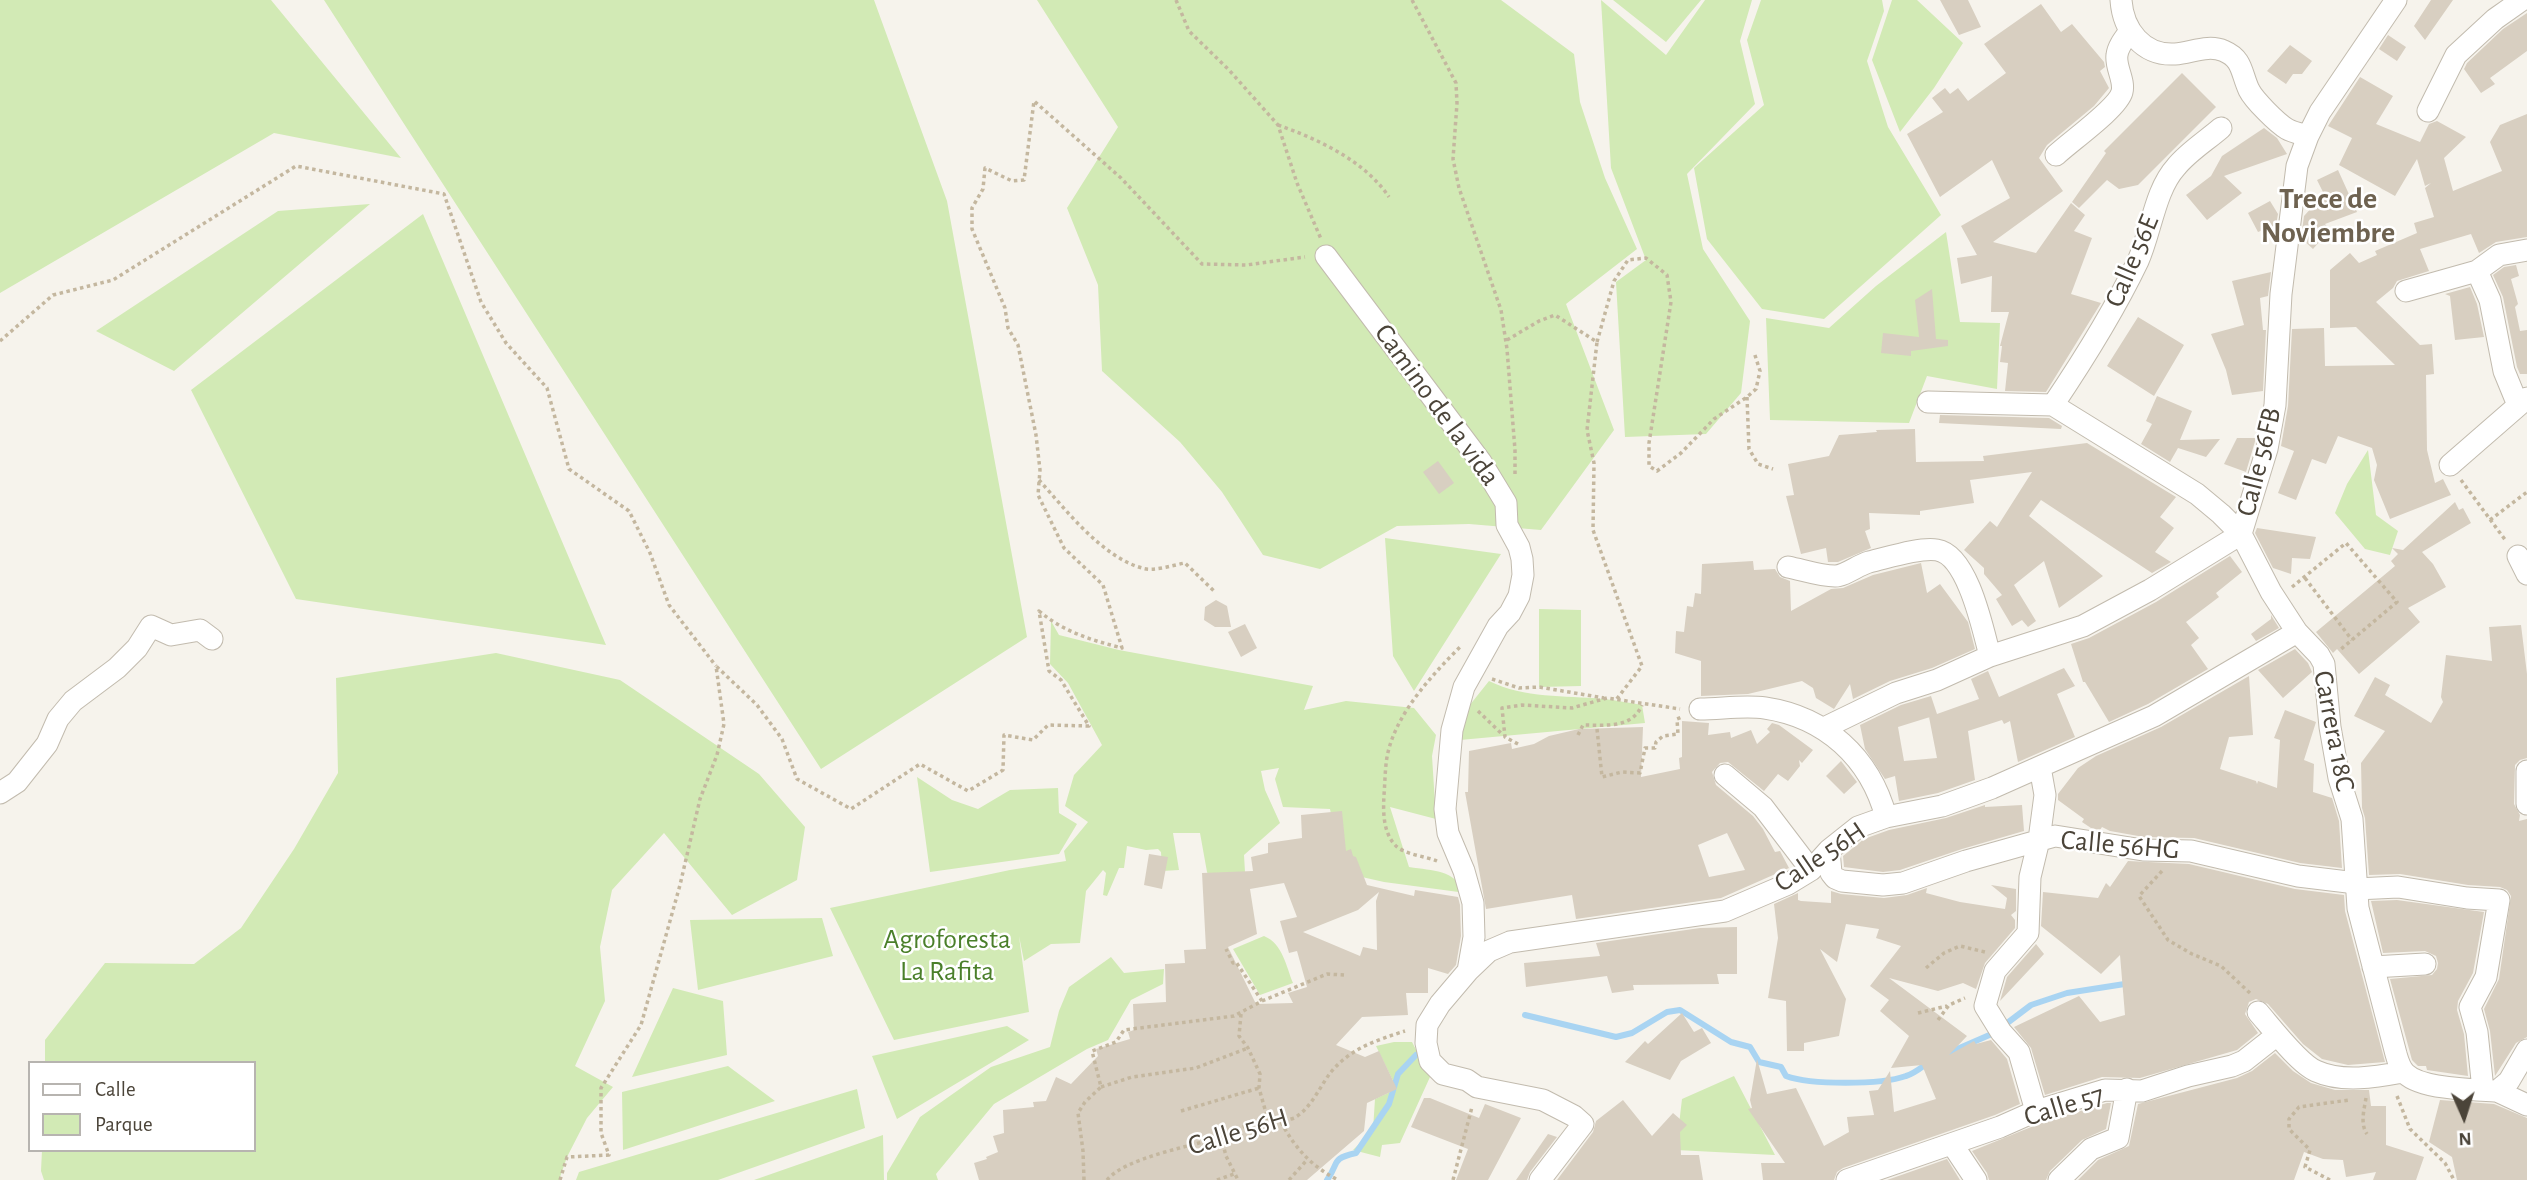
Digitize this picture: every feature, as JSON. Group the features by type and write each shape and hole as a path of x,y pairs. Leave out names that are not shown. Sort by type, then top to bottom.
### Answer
{"street":[{"path":"2121,0 2123,19 2138,42 2152,51 2174,54 2209,48 2220,49 2233,56 2241,65 2249,90 2258,102 2287,129 2308,136"},
{"name":"Calle 56FB","path":"1824,728 1896,693 1937,680 1990,656 2083,626 2150,590 2241,534 2267,449 2275,405 2281,294 2288,220 2297,166 2320,113 2396,0"},
{"path":"2428,111 2456,55 2495,19 2522,0"},
{"path":"2056,155 2114,108 2123,90 2116,57 2130,31"},
{"name":"Calle 56E","path":"2053,405 2121,295 2151,230 2158,198 2175,167 2221,128"},
{"path":"2406,291 2477,271 2499,256 2527,250"},
{"name":"Camino de la vida","path":"1326,256 1482,462 1506,503 1507,525 1522,559 1523,575 1519,596 1510,613 1498,626 1461,693 1452,730 1445,809 1448,833 1464,871 1473,903 1474,937 1468,971"},
{"path":"2449,465 2523,401 2504,371 2490,300 2477,271"},
{"path":"1928,402 2053,405"},
{"name":"Carrera 18C","path":"2053,405 2197,494 2221,514 2241,534 2297,632 2324,664 2330,727 2339,778 2353,819 2356,886 2364,936 2396,1054 2410,1076"},
{"path":"1788,567 1837,577 1860,565 1909,553 1937,550 1954,559 1972,590 1990,656"},
{"path":"0,793 17,782 47,744 58,719 73,701 117,668 136,648 151,626 171,635 200,631 212,639"},
{"name":"Calle 56H","path":"1427,1025 1440,1004 1489,951 1510,942 1725,911 1788,884 1811,870 1829,850 1857,827 1886,817 1942,806 2040,767 2154,716 2297,632"},
{"path":"1700,709 1763,708 1793,715 1824,728 1842,741 1857,760 1877,792 1886,817"},
{"path":"2036,1111 2019,1052 1998,1028 1985,1006 1993,980 2028,933 2030,877 2045,795 2040,767"},
{"path":"2527,771 2527,804"},
{"path":"1725,775 1763,807 1811,870"},
{"name":"Calle 56HG","path":"1829,850 1835,878 1883,885 1903,883 2039,839 2065,836 2135,849 2191,851 2298,876 2356,886 2398,887 2467,898 2499,900 2486,977 2470,1010 2477,1032 2487,1090"},
{"path":"2373,967 2426,964"},
{"path":"2258,1012 2305,1065 2316,1072 2365,1078 2410,1076 2487,1090 2527,1105"},
{"path":"1427,1025 1426,1043 1430,1061 1443,1074 1468,1080 1477,1087 1543,1100 1574,1116 1583,1124 1541,1180"},
{"name":"Calle 57","path":"1847,1180 2000,1127 2036,1111 2105,1090 2142,1091 2188,1076 2232,1066 2244,1061 2277,1035"},
{"path":"2487,1090 2508,1081 2527,1050"},
{"path":"2059,1180 2091,1149 2118,1138 2127,1090"},
{"path":"1952,1144 1976,1180"}],"path":[{"path":"0,341 53,295 113,281 296,166 444,194 481,302 506,343 547,388 569,469 629,511 650,553 669,605 716,666 757,705 782,739 797,779 852,809 920,764 968,791 1003,770 1004,736 1033,740 1048,725 1089,726 1061,680 1049,671 1039,611 1051,621 1086,639 1122,648 1103,585 1064,548 1038,495 1036,435 1018,345 1008,328 1005,308 972,229 972,208 983,189 985,168 1012,181 1024,180 1034,101 1121,178 1202,264 1246,265 1326,256 1297,183 1278,125 1229,70 1189,31 1176,0"},
{"path":"1412,0 1456,83 1453,159 1459,188 1501,310 1515,450 1513,494 1506,503"},
{"path":"1278,125 1304,134 1334,150 1380,183 1389,197"},
{"path":"1616,700 1642,666 1592,530 1594,463 1587,430 1597,342 1614,281 1628,260 1646,258 1667,275 1671,302 1649,443 1649,466 1657,471 1681,453 1714,419 1756,388 1760,371 1754,352"},
{"path":"1506,341 1539,321 1555,315 1597,342"},
{"path":"1747,397 1749,449 1758,464 1773,469"},
{"path":"2449,465 2522,565"},
{"path":"1039,481 1092,537 1115,554 1143,569 1185,563 1215,592"},
{"path":"2490,520 2527,492"},
{"path":"2276,598 2305,578 2346,542 2397,602 2324,664"},
{"path":"2305,578 2352,640"},
{"path":"560,1180 567,1157 609,1155 601,1133 601,1088 641,1025 680,886 700,799 717,755 724,724 716,666"},
{"path":"1486,677 1519,688 1539,687 1669,709 1700,709"},
{"path":"1505,737 1502,708 1522,705 1572,708 1607,698"},
{"path":"1474,702 1477,710 1505,737 1518,744"},
{"path":"1578,734 1583,725 1621,724 1632,720 1642,705"},
{"path":"1597,729 1602,777 1622,772 1640,773 1646,748 1655,748 1656,742 1663,736 1678,734 1677,719 1700,709"},
{"path":"2173,851 2163,870 2139,897 2168,940 2221,966 2260,1006 2258,1012"},
{"path":"1918,1013 1949,1005 1993,980 2003,958 1960,946 1944,953 1926,968"},
{"path":"1226,948 1233,963 1237,962 1262,1001"},
{"path":"1101,1087 1092,1051 1116,1042 1124,1030 1241,1014 1262,1001 1327,974 1344,975"},
{"path":"1938,1020 1949,1005"},
{"path":"1241,1014 1239,1036 1260,1074 1259,1088 1268,1120"},
{"name":"Calle 56H","path":"1107,1180 1118,1171 1153,1156 1268,1120 1281,1122 1297,1116 1308,1106 1332,1071 1354,1051 1369,1042 1427,1025"},
{"path":"1084,1180 1078,1113 1101,1087 1132,1077 1196,1068 1248,1048"},
{"path":"2410,1076 2389,1091 2399,1097 2410,1129 2445,1163 2454,1180"},
{"path":"1453,1180 1477,1087"},
{"path":"1181,1111 1259,1088"},
{"path":"2367,1134 2364,1131 2363,1113 2366,1098 2378,1095"},
{"path":"2330,1180 2305,1167 2310,1150 2289,1129 2289,1119 2299,1107 2353,1100"},
{"path":"1281,1122 1293,1144 1307,1160 1338,1180"},
{"path":"1221,1136 1226,1156 1238,1180"},
{"path":"1289,1180 1307,1160"},
{"path":"1217,1180 1234,1174"}],"green space":[{"path":"0,0 271,0 401,158 274,133 0,293"},
{"path":"324,0 874,0 947,201 1027,637 821,769"},
{"path":"1037,0 1501,0 1574,54 1580,102 1605,178 1637,249 1566,304 1614,430 1541,530 1469,524 1397,526 1320,569 1263,555 1222,492 1180,442 1102,371 1098,285 1067,208 1118,127"},
{"path":"1601,0 1666,55 1705,0 1752,0 1740,41 1755,104 1687,174 1703,249 1750,321 1741,393 1706,434 1625,437 1616,282 1646,260 1611,168"},
{"path":"1613,0 1701,0 1666,42"},
{"path":"1761,0 1882,0 1884,11 1867,61 1888,127 1941,215 1824,319 1762,309 1707,239 1694,168 1764,105 1747,40"},
{"path":"1892,0 1917,0 1963,43 1934,88 1900,132 1872,60"},
{"path":"370,204 174,371 96,331 278,211"},
{"path":"423,214 606,645 296,599 191,390"},
{"path":"1946,232 1960,322 2000,323 1997,389 1927,376 1909,423 1770,420 1766,318 1829,328 1876,286"},
{"path":"2368,450 2376,515 2398,531 2390,555 2365,549 2335,513 2347,484"},
{"path":"1385,538 1501,554 1414,691 1393,656"},
{"path":"1539,609 1581,610 1581,686 1539,687"},
{"name":"Agroforesta La Rafita","path":"1051,621 1059,635 1119,650 1313,686 1304,710 1346,701 1414,708 1436,735 1432,756 1436,819 1390,807 1409,867 1449,875 1466,893 1353,875 1335,833 1330,809 1283,807 1275,779 1279,768 1261,771 1265,790 1280,823 1244,855 1245,872 1215,889 1207,872 1200,833 1173,833 1179,870 1162,871 1161,852 1158,849 1146,850 1127,846 1124,868 1119,868 1107,896 1103,895 1106,873 1103,870 1086,891 1080,943 1051,944 1024,961 1019,936 1029,1012 894,1040 830,908 1010,870 1066,861 1064,851 1088,822 1065,806 1074,775 1102,745 1068,683 1050,664"},
{"path":"496,653 620,680 759,774 805,827 797,880 732,915 664,833 612,890 600,947 605,1001 575,1066 613,1087 587,1118 567,1157 559,1180 44,1180 41,1171 42,1152 256,1152 256,1061 45,1061 45,1040 105,963 194,964 241,928 294,849 338,773 336,678"},
{"path":"1489,681 1531,694 1608,699 1642,705 1645,723 1460,740 1469,706"},
{"path":"917,777 952,800 978,809 1010,790 1058,788 1059,813 1077,824 1059,854 930,872"},
{"path":"822,918 833,956 698,990 690,920"},
{"path":"1264,936 1280,950 1293,983 1260,995 1233,949"},
{"path":"1111,957 1124,973 1164,969 1163,984 1131,1000 1108,1040 1087,1049 994,1104 936,1174 938,1180 887,1180 887,1173 920,1117 991,1067 1050,1047 1059,1011 1069,987"},
{"path":"673,988 723,1001 727,1055 632,1077"},
{"path":"1007,1026 1029,1040 897,1119 872,1056"},
{"path":"1412,1042 1430,1077 1400,1143 1382,1145 1380,1157 1353,1150 1373,1130 1375,1099 1397,1089 1376,1046"},
{"path":"728,1066 775,1101 623,1150 622,1092"},
{"path":"1734,1076 1775,1155 1676,1150 1682,1099"},
{"path":"857,1089 865,1128 718,1180 576,1180 579,1172"},
{"path":"883,1135 884,1180 754,1180"}],"building":[{"path":"1940,0 1968,0 1981,27 1959,35"},
{"path":"2431,0 2453,0 2425,40 2414,26"},
{"path":"2041,4 2061,32 2072,24 2104,62 2105,67 2100,71 2109,88 2094,106 2047,145 2039,158 2063,191 1993,242 2036,253 2071,203 2085,215 2074,231 2092,238 2071,294 2101,303 2046,392 2005,391 2008,363 2000,362 2000,346 2009,312 1991,312 1992,276 1961,284 1957,258 1977,255 1961,226 2010,198 1992,160 1940,197 1907,134 1943,112 1932,98 1945,88 1950,94 1958,88 1968,101 2006,73 1984,44"},
{"path":"2527,13 2527,51 2490,78 2495,84 2481,93 2464,69 2467,63 2503,29"},
{"path":"2388,35 2406,47 2397,61 2379,49"},
{"path":"2290,45 2312,61 2302,74 2293,74 2286,84 2267,71"},
{"path":"2182,73 2216,107 2138,185 2119,189 2107,180 2079,208 2072,202 2106,153 2104,151"},
{"path":"2360,77 2393,96 2376,124 2420,142 2429,124 2437,121 2466,137 2444,158 2453,191 2502,171 2490,142 2500,125 2527,114 2527,237 2496,242 2479,253 2471,234 2420,249 2429,271 2397,281 2393,288 2376,302 2420,345 2432,344 2434,374 2426,375 2427,450 2435,483 2443,479 2451,495 2390,519 2374,480 2377,465 2372,448 2338,436 2326,464 2312,459 2296,500 2278,493 2294,451 2281,446 2288,406 2292,329 2324,328 2325,366 2395,365 2356,327 2330,328 2330,270 2350,253 2359,263 2377,255 2375,251 2417,233 2414,223 2434,217 2425,188 2431,183 2425,186 2417,159 2395,196 2339,165 2352,138 2328,126"},
{"path":"2264,128 2277,138 2287,154 2224,176 2242,193 2207,220 2186,195 2211,176 2222,156"},
{"path":"2338,170 2357,212 2325,224 2330,230 2313,249 2301,238 2304,216 2324,194 2317,180"},
{"path":"2270,201 2278,214 2276,225 2258,232 2248,213"},
{"path":"2516,265 2519,276 2511,279 2518,304 2515,307 2520,331 2527,330 2527,374 2520,374 2517,367 2503,297 2493,275 2504,267"},
{"path":"2271,272 2268,296 2260,298 2263,330 2266,330 2263,391 2232,395 2226,370 2211,334 2244,325 2232,281"},
{"path":"2470,287 2477,304 2484,337 2455,340 2450,296 2445,294"},
{"path":"1932,289 1936,339 1948,340 1948,346 1911,351 1911,356 1881,353 1883,333 1919,337 1915,300"},
{"path":"2138,317 2184,345 2154,396 2107,366"},
{"path":"2157,396 2192,411 2180,440 2220,439 2206,457 2178,448 2170,462 2141,444 2152,424 2146,421"},
{"path":"1940,415 2049,418 2062,426 2061,429 1939,423"},
{"path":"1915,429 1916,462 1984,461 1983,456 2087,443 2176,497 2160,517 2174,528 2155,552 2171,562 2152,573 2041,500 2029,516 2103,576 2059,608 2044,561 2014,585 2036,621 2028,627 2022,620 2012,626 1996,599 2002,595 1984,574 1984,568 1964,550 1990,521 1997,527 2032,472 1970,480 1974,503 1920,511 1920,515 1869,513 1870,529 1865,531 1871,548 1838,562 1828,562 1826,548 1801,554 1786,496 1794,495 1788,464 1829,456 1839,435"},
{"path":"2237,438 2256,438 2246,472 2224,464"},
{"path":"1438,461 1454,483 1439,494 1423,472"},
{"path":"2455,502 2459,510 2463,508 2471,523 2422,552 2433,564 2446,587 2408,608 2420,622 2359,674 2337,649 2333,653 2316,632 2395,566 2391,561 2398,554 2392,548 2403,550"},
{"path":"2257,528 2316,537 2310,559 2292,558 2291,574 2273,568 2255,533"},
{"path":"2230,556 2242,572 2216,593 2219,597 2186,622 2199,638 2191,645 2208,669 2148,704 2109,722 2083,682 2071,644 2089,638 2156,602"},
{"path":"1753,561 1754,570 1775,569 1780,577 1790,581 1791,611 1831,589 1843,588 1873,575 1921,563 1927,593 1940,584 1968,622 1975,649 1932,668 1890,681 1853,699 1850,684 1834,709 1816,698 1813,688 1802,681 1748,694 1701,696 1701,661 1675,653 1676,631 1684,632 1687,606 1693,607 1695,593 1701,594 1702,564"},
{"path":"1216,600 1227,606 1231,627 1215,627 1204,620 1205,607"},
{"path":"2271,615 2279,628 2256,641 2251,634 2271,619"},
{"path":"1245,624 1257,648 1241,657 1228,632"},
{"path":"2521,625 2527,674 2527,758 2515,765 2514,804 2520,815 2519,821 2527,819 2527,1037 2516,1043 2495,1076 2490,1031 2484,1009 2499,979 2511,896 2507,890 2500,887 2468,885 2400,874 2369,875 2362,808 2361,763 2385,731 2354,716 2375,677 2390,685 2385,695 2431,723 2443,702 2441,697 2446,655 2492,661 2489,627"},
{"path":"2295,649 2308,663 2312,672 2283,698 2258,670"},
{"path":"2064,668 2075,686 2057,694 2075,737 2018,762 2010,721 2004,724 2002,720 1968,731 1975,780 1938,793 1899,801 1895,776 1885,779 1865,749 1860,725 1901,705 1931,696 1937,714 1979,699 1971,679 1988,671 1999,697","holes":["1929,717 1937,758 1904,761 1898,727"]},
{"path":"2249,676 2253,735 2229,737 2220,769 2256,781 2257,784 2258,781 2277,788 2280,740 2274,738 2285,710 2316,722 2304,760 2314,764 2313,792 2332,798 2339,821 2342,868 2300,863 2194,838 2144,837 2102,827 2100,830 2091,828 2082,822 2084,819 2058,800 2058,794 2078,768 2096,756 2161,727"},
{"path":"1682,721 1709,723 1708,735 1730,732 1731,738 1751,730 1757,744 1770,732 1767,729 1772,723 1779,725 1813,750 1802,763 1799,760 1800,766 1788,781 1778,774 1764,791 1728,762 1720,763 1712,772 1716,785 1753,816 1775,852 1780,851 1789,868 1721,898 1576,919 1572,895 1486,909 1465,792 1468,792 1469,751 1511,743 1512,749 1579,729 1643,727 1641,777 1680,769 1679,758 1682,757","holes":["1727,833 1745,870 1709,877 1698,845"]},
{"path":"1841,761 1857,782 1844,794 1826,776"},
{"path":"1985,805 2022,805 2024,831 1900,870 1883,872 1844,867 1843,856 1864,839"},
{"path":"1342,811 1346,851 1351,849 1356,857 1367,885 1414,896 1415,890 1458,897 1460,905 1461,936 1456,965 1448,974 1428,968 1428,993 1406,993 1408,1015 1362,1017 1336,1045 1365,1057 1379,1051 1397,1089 1367,1103 1364,1131 1307,1180 979,1180 974,1163 998,1152 993,1136 1004,1133 1003,1110 1034,1107 1033,1102 1046,1101 1056,1077 1071,1084 1098,1056 1096,1049 1130,1039 1128,1032 1134,1030 1133,1004 1166,1002 1165,964 1185,963 1184,950 1206,949 1202,873 1253,871 1251,857 1268,853 1268,843 1302,838 1301,815","holes":["1284,883 1297,917 1280,921 1289,953 1297,951 1307,987 1288,993 1293,1003 1256,1004 1228,947 1257,934 1250,889","1379,892 1376,901 1377,950 1363,947 1360,956 1303,932 1358,910"]},
{"path":"1149,854 1168,857 1162,889 1144,885"},
{"path":"2128,861 2189,864 2295,889 2344,895 2345,911 2385,1062 2348,1065 2322,1059 2303,1044 2268,1004 2256,999 2249,1002 2245,1014 2258,1033 2237,1050 2140,1078 2102,1077 2045,1095 2031,1048 2014,1027 2079,996 2100,1022 2125,1015 2120,955 2101,974 2041,926 2043,892 2098,898 2106,883 2110,887"},
{"path":"1991,885 2016,889 2016,911 2011,915 2015,920 2015,928 1985,963 1976,989 1963,983 1938,991 1889,978 1967,1036 1949,1055 1974,1041 1976,1044 1991,1040 2007,1059 2020,1104 1843,1168 1837,1172 1834,1180 1763,1180 1761,1163 1785,1163 1748,1109 1752,1108 1750,1100 1757,1059 1767,1094 1796,1088 1824,1146 1849,1132 1847,1117 1874,1115 1869,1091 1878,1090 1890,1071 1894,1112 1936,1099 1922,1065 1891,1068 1909,1036 1880,1011 1889,1000 1870,986 1901,946 1876,938 1879,929 1846,924 1837,962 1820,949 1846,999 1839,1036 1804,1043 1804,1051 1787,1051 1786,1001 1768,998 1778,938 1774,904 1798,893 1798,900 1801,901 1831,903 1831,891 1884,898 1907,895 1927,888 1926,893 2005,909 2007,898"},
{"path":"2397,900 2484,912 2473,973 2458,1001 2457,1010 2464,1034 2468,1076 2427,1070 2426,1066 2418,1066 2412,1060 2390,979 2432,975 2438,963 2436,956 2425,951 2383,953 2371,901"},
{"path":"1737,927 1737,974 1717,974 1719,984 1633,985 1634,990 1612,993 1607,976 1526,987 1524,963 1600,956 1596,943 1700,928"},
{"path":"2036,944 2044,954 2000,1001 2007,977"},
{"path":"1682,1013 1694,1032 1702,1028 1711,1043 1681,1061 1670,1080 1625,1062 1645,1041 1648,1044"},
{"path":"2275,1053 2293,1071 2311,1083 2335,1090 2369,1090 2371,1106 2386,1106 2386,1145 2424,1157 2416,1180 2373,1180 2376,1172 2346,1177 2343,1160 2323,1159 2304,1152 2294,1180 2078,1180 2098,1160 2129,1146 2138,1104 2237,1078 2252,1071"},
{"path":"1424,1098 1479,1118 1485,1104 1521,1118 1488,1180 1456,1180 1468,1149 1411,1127"},
{"path":"1623,1100 1652,1136 1673,1113 1687,1125 1680,1132 1681,1155 1699,1155 1703,1180 1557,1180 1593,1132 1596,1121"},
{"path":"2440,1100 2494,1104 2527,1118 2527,1180 2457,1180 2452,1157 2429,1142"},
{"path":"2111,1103 2106,1129 2082,1140 2050,1171 2046,1180 1989,1180 1972,1151 2041,1123"},
{"path":"1548,1134 1557,1137 1530,1172 1527,1180 1516,1180"},
{"path":"1947,1159 1960,1180 1887,1180"}],"waterway":[{"path":"1948,1053 1994,1033 2031,1005 2067,993 2131,983"},
{"path":"1525,1015 1616,1037 1632,1033 1667,1012 1680,1010 1731,1042 1750,1047 1759,1062 1781,1067 1786,1076 1811,1081 1863,1082 1895,1079 1912,1074 1929,1062"},
{"path":"1327,1180 1339,1159 1356,1153 1389,1104 1398,1074 1416,1055"}],"district":[{"name":"Trece de Noviembre","path":"2328,216"}]}
